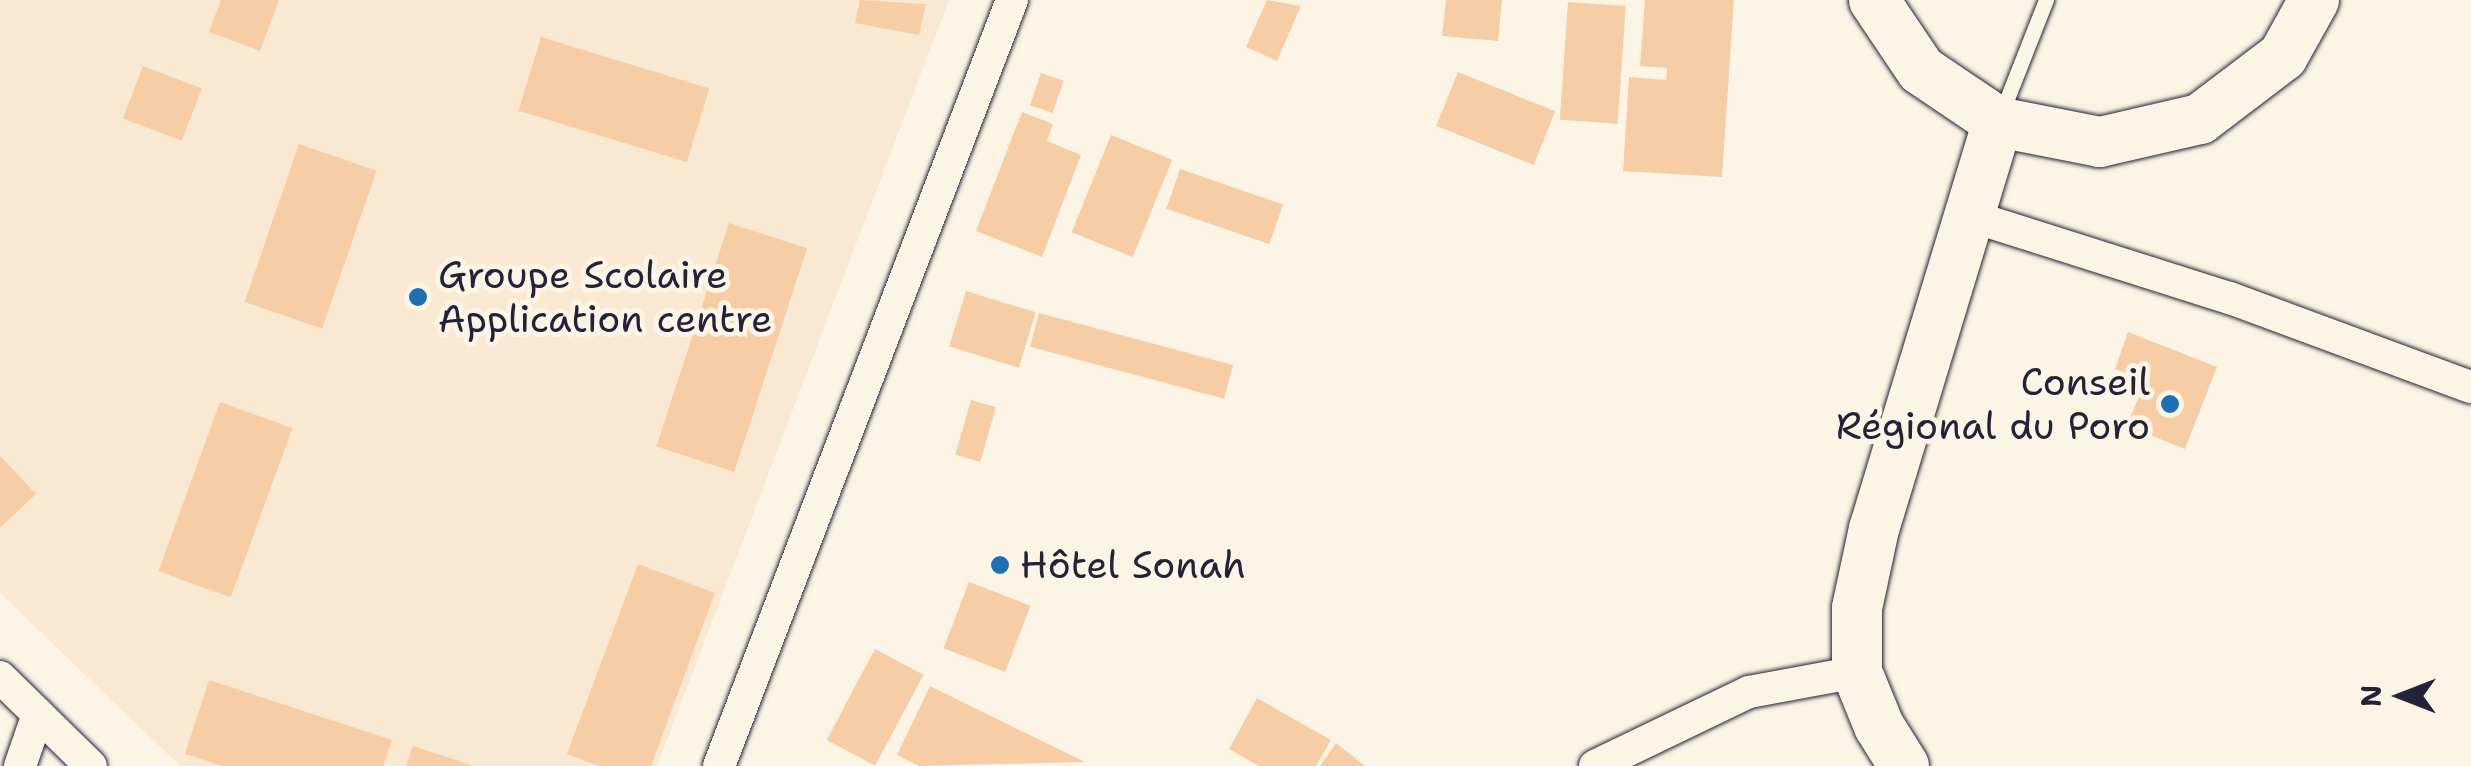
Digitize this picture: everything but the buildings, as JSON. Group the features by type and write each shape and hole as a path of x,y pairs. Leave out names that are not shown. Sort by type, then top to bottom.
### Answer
{"main road":[{"path":"1874,0 1921,70 1998,122 2100,142 2200,119 2283,56 2314,0"},
{"path":"1904,766 1878,726 1857,672 1857,608 1874,529 1974,217 1998,122"}],"street":[{"path":"719,766 1012,0"},
{"path":"1974,217 2230,298 2471,388"},
{"path":"1596,766 1749,692 1857,672"},
{"path":"0,677 91,766"},
{"path":"20,766 38,714"}],"lane":[{"path":"1998,122 2046,0"}],"shaded area":[{"name":"Groupe Scolaire Application centre","path":"0,0 949,0 657,766 180,766 0,593"}],"place":[{"name":"Groupe Scolaire Application centre","path":"418,297"},
{"name":"Conseil Régional du Poro","path":"2170,404"},
{"name":"Hôtel Sonah","path":"1000,565"}]}
